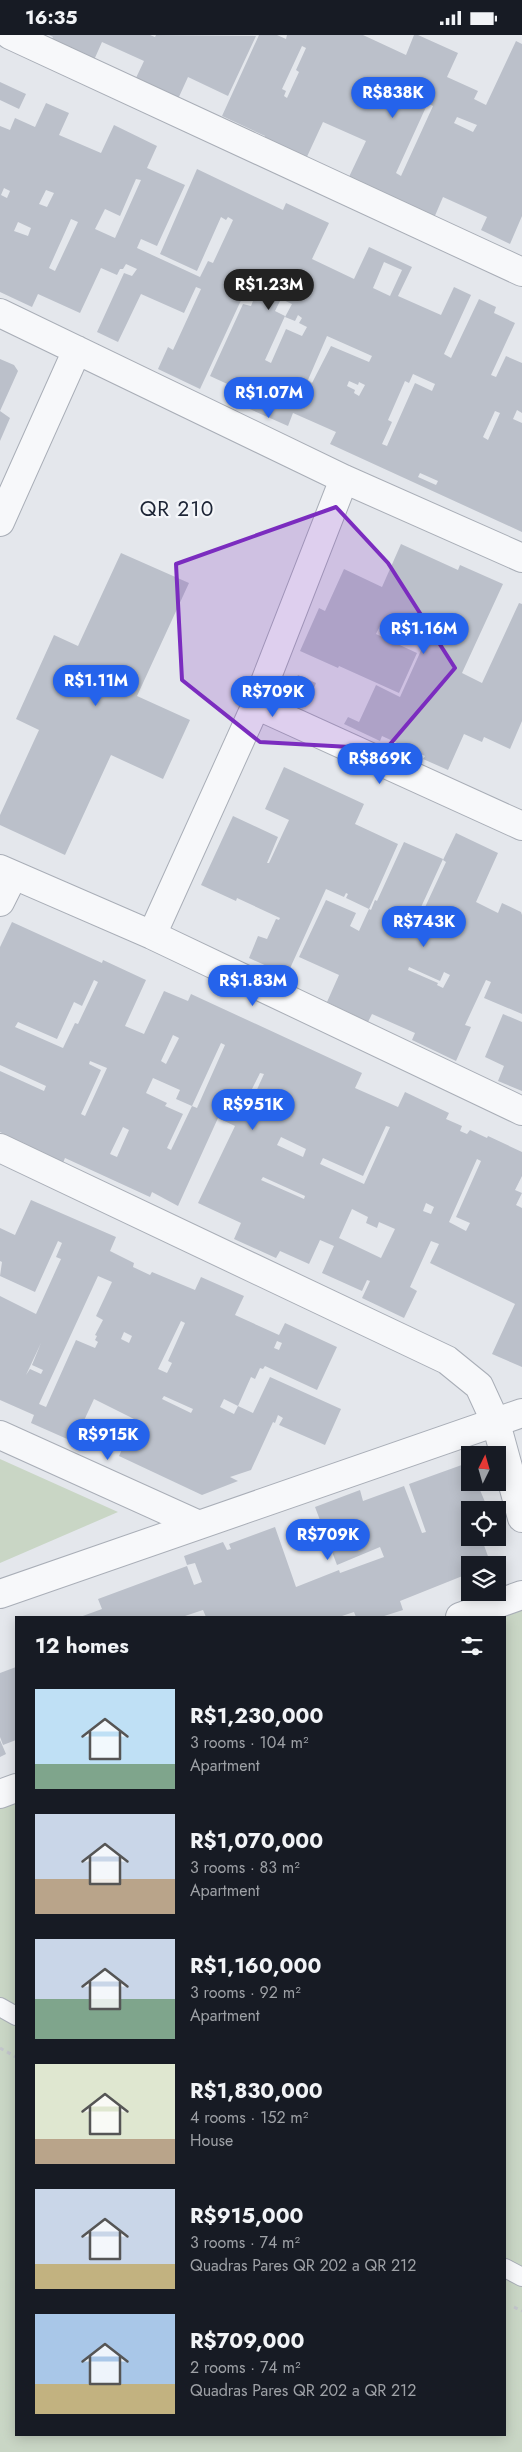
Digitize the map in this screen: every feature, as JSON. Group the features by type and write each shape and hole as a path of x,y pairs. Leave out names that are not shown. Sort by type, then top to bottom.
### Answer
{"street":[{"path":"10,35 522,272"},
{"path":"0,313 344,479 522,558"},
{"path":"0,522 77,350"},
{"path":"152,935 256,705 344,479"},
{"path":"256,705 522,826"},
{"path":"0,902 7,872 152,935 522,1111"},
{"path":"0,1148 447,1360 479,1386 496,1423 522,1518"},
{"path":"0,1594 522,1413"},
{"path":"0,1435 199,1525"},
{"path":"463,1616 522,1595"},
{"path":"0,1794 15,1788"}],"lane":[{"path":"0,2007 15,2015"},
{"path":"506,2269 522,2277"}],"path":[{"path":"0,2048 15,2056"}],"highlighted area":[{"path":"336,507 388,563 455,668 386,749 260,742 182,680 176,564"}],"green space":[{"path":"0,1459 118,1512 0,1563"},
{"path":"522,1597 522,2452 0,2452 0,1807 15,1800 15,2436 506,2436 506,1616 474,1616"}],"building":[{"path":"49,35 256,36 228,96 188,77 178,99 135,80 144,61 102,42 94,60 51,40 53,37"},
{"path":"259,35 277,35 286,39 287,35 363,35 406,55 414,35 418,35 458,53 447,77 478,91 474,99 486,105 516,41 522,44 522,216 510,244 481,230 487,217 443,197 434,218 348,179 366,141 323,122 305,161 263,142 265,136 222,116","holes":["302,46 306,48 296,70 299,72 287,98 284,96 286,91 282,89","411,95 433,106 401,176 396,173 426,107 409,99","457,117 477,125 473,132 454,123"]},
{"path":"0,82 26,94 19,109 0,100"},
{"path":"46,103 69,113 59,135 101,153 114,125 157,146 147,168 185,185 157,246 141,239 137,248 200,277 208,261 213,263 233,220 228,217 226,220 221,217 197,271 160,254 197,169 283,210 286,203 329,223 312,259 354,279 369,247 412,267 398,296 441,315 454,287 471,295 444,354 451,358 479,299 496,307 494,313 515,323 491,375 496,377 506,356 522,363 522,413 517,410 513,419 522,423 522,532 330,444 336,432 293,413 288,426 243,406 249,394 210,376 243,304 251,306 253,301 243,296 200,389 158,369 168,347 173,350 201,289 196,287 184,313 141,294 118,342 97,332 124,273 132,276 137,269 126,264 117,275 101,268 80,313 38,294 32,307 0,292 0,126 10,130 15,118 35,127","holes":["136,179 141,180 115,238 95,229 105,209 120,216","4,188 10,191 7,198 1,195","46,190 54,193 47,207 39,204","71,219 78,222 55,271 49,268","18,222 31,228 28,236 14,231","384,262 402,270 390,296 373,288","281,299 292,304 285,317 295,321 298,315 302,318 299,323 307,327 302,336 286,329 271,363 265,360 285,316 275,311","327,336 372,356 369,362 331,346 312,383 308,380","413,374 435,384 432,391 415,383 387,446 382,444 392,422 388,420 405,381 409,383","349,381 358,385 359,382 365,385 359,396 354,393 355,390 347,386","495,411 500,413 488,440 483,437","420,473 438,481 436,485 418,477"]},
{"path":"0,359 14,365 18,371 0,411"},
{"path":"0,411 10,418 0,441"},
{"path":"401,544 458,570 460,565 503,584 462,673 482,683 519,603 522,604 522,721 510,749 484,737 482,742 464,734 448,770 423,759 425,756 382,736 380,741 344,724 348,717 359,722 376,685 400,697 423,646 380,626 376,634 417,653 399,693 300,651 319,608 325,611 344,569 382,587","holes":["435,619 439,621 430,642 425,641"]},
{"path":"121,553 189,583 137,696 190,720 163,779 111,755 65,855 0,825 0,815 39,730 16,719 54,635 78,646"},
{"path":"298,675 316,683 306,707 287,698"},
{"path":"284,767 364,804 355,824 398,844 369,909 346,898 348,894 346,893 344,897 326,889 287,975 249,958 258,936 267,939 276,919 279,920 280,918 237,898 236,901 201,885 233,816 278,837 267,863 269,863 289,820 265,809"},
{"path":"456,833 498,853 476,902 498,913 502,903 521,912 522,915 522,1014 484,998 491,982 486,980 465,1025 471,1027 456,1061 412,1040 415,1033 372,1014 368,1022 327,1002 339,975 299,957 326,900 356,913 350,926 359,931 369,909 371,910 375,900 377,901 404,842 443,859 417,916 420,918 446,862 443,860","holes":["409,967 440,981 444,972 450,975 443,988 437,985 438,983 408,970"]},
{"path":"12,922 102,963 103,960 146,980 125,1026 144,1034 164,991 188,1001 191,994 362,1073 355,1088 398,1107 405,1092 449,1113 446,1119 462,1126 460,1131 467,1134 470,1130 487,1138 488,1136 522,1152 522,1176 515,1190 522,1193 516,1205 522,1208 522,1367 492,1354 515,1304 430,1263 439,1244 431,1241 410,1287 417,1291 404,1318 362,1298 370,1281 367,1280 362,1291 322,1273 334,1246 320,1240 309,1264 280,1251 276,1258 234,1239 241,1223 198,1203 235,1126 218,1118 178,1206 152,1192 150,1197 65,1158 63,1163 0,1132 0,1071 44,1091 46,1086 0,1065 0,947","holes":["94,980 98,982 78,1024 75,1023 63,1048 15,1027 18,1022 57,1039 74,1002 82,1006","173,1035 179,1038 166,1064 161,1061","221,1043 225,1045 197,1108 192,1106","90,1061 107,1068 85,1116 81,1114 101,1070 89,1064","260,1073 264,1074 244,1118 239,1115","153,1078 180,1090 176,1099 192,1106 171,1150 167,1148 183,1114 165,1106 167,1103 146,1093","386,1126 390,1127 364,1184 320,1164 323,1158 363,1176","123,1127 129,1130 117,1157 110,1154","281,1137 306,1149 303,1157 277,1145","477,1159 481,1161 456,1217 470,1223 466,1231 449,1222","263,1177 305,1196 304,1199 261,1180","426,1203 434,1207 431,1214 423,1211","352,1209 368,1217 366,1223 377,1228 379,1222 395,1229 381,1258 339,1238"]},
{"path":"503,1014 522,1022 522,1091 498,1081 504,1066 485,1057"},
{"path":"31,1200 116,1237 110,1251 134,1263 133,1267 150,1275 152,1272 195,1290 201,1277 244,1296 235,1315 279,1335 285,1323 337,1347 317,1390 265,1366 263,1369 260,1368 255,1379 251,1377 238,1406 253,1413 270,1377 341,1409 325,1445 279,1425 283,1418 278,1415 251,1470 230,1477 238,1481 202,1495 119,1456 136,1420 94,1399 74,1442 31,1423 34,1415 0,1400 0,1296 36,1314 61,1259 56,1257 62,1243 58,1241 35,1292 0,1276 2,1262 0,1261 0,1228 15,1235","holes":["98,1276 112,1282 96,1316 103,1320 95,1335 97,1336 95,1340 98,1342 95,1348 76,1340 46,1407 39,1404","181,1321 185,1323 168,1361 172,1363 167,1373 158,1369","124,1332 132,1336 129,1343 121,1339","277,1341 282,1343 279,1350 274,1348","41,1343 32,1365 43,1370 41,1374 30,1369 26,1375","164,1396 193,1409 191,1413 162,1399","224,1399 238,1406 234,1414 220,1407"]},
{"path":"461,1465 461,1491 480,1491 485,1501 461,1501 461,1546 484,1546 488,1556 461,1556 461,1577 400,1601 403,1610 384,1616 356,1616 354,1612 342,1616 206,1616 203,1610 185,1616 83,1616 102,1609 98,1599 187,1566 194,1585 202,1582 195,1563 187,1565 184,1556 223,1542 227,1550 231,1549 229,1544 275,1527 296,1587 339,1570 340,1573 384,1557 380,1547 337,1565 315,1507 360,1490 363,1501 404,1486 422,1533 426,1532 409,1484"},
{"path":"15,1667 15,1740 3,1745 0,1737 0,1673"},
{"path":"0,1740 6,1754 0,1757"}],"district":[{"name":"QR 210","path":"177,509"}]}
